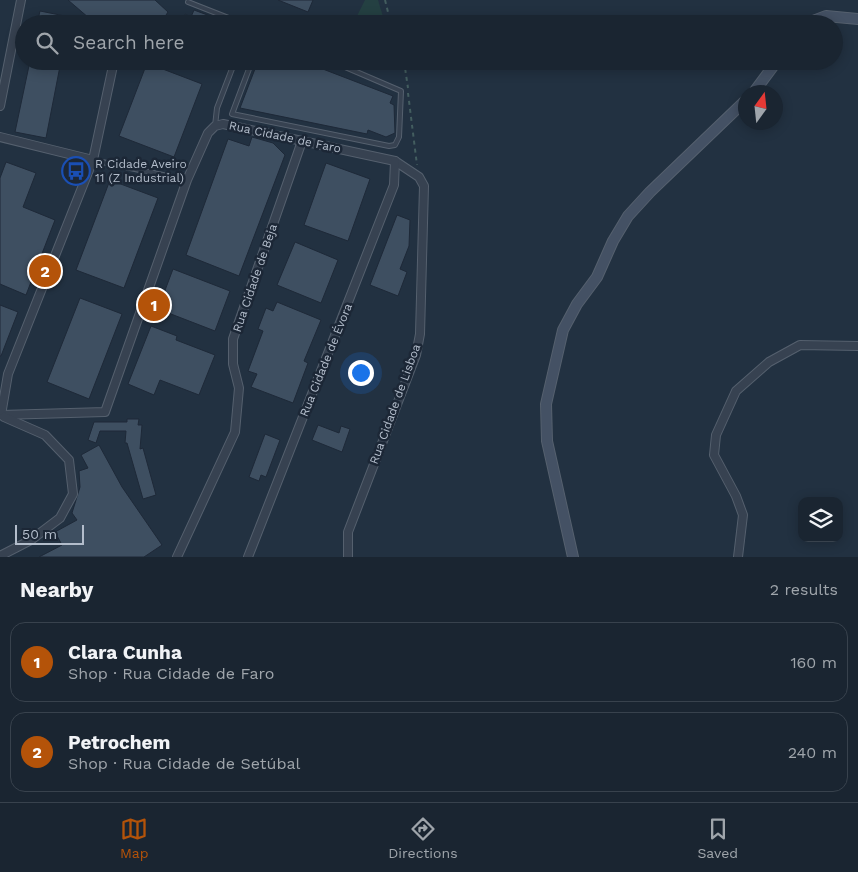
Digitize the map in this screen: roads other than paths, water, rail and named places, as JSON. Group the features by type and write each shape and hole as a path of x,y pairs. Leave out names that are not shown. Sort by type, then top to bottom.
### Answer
{"main road":[{"path":"843,18 858,19"},
{"path":"759,85 770,70"},
{"path":"574,557 547,441 546,404 563,330 597,277 613,241 628,216 650,192 738,108"}],"street":[{"path":"18,15 21,0"},
{"path":"0,106 15,30"},
{"path":"0,556 31,540 60,518 74,494 69,460 46,435 0,415 8,374 93,160 112,70"},
{"name":"Rua Cidade de Faro","path":"0,415 105,412 187,180 208,133 215,126 223,124 395,161 419,177 424,186"},
{"path":"0,137 93,160"},
{"name":"Rua Cidade de Beja","path":"177,557 235,432 239,388 233,364 233,339 302,141"},
{"name":"Rua Cidade de Évora","path":"248,557 394,185 395,161"},
{"name":"Rua Cidade de Lisboa","path":"348,557 348,532 416,355 420,334 424,186"},
{"path":"738,557 743,515 736,496 714,455 716,435 736,391 769,362 800,345 858,346"}],"lane":[{"path":"188,2 221,15"},
{"path":"215,126 217,108 232,70"},
{"path":"249,70 232,114 389,146 395,144 399,137 401,91 353,70"},
{"path":"93,160 187,180"}],"place":[{"name":"R Cidade Aveiro 11 (Z Industrial)","path":"76,171"},
{"name":"Petrochem","path":"45,271"},
{"name":"Clara Cunha","path":"154,305"}]}
